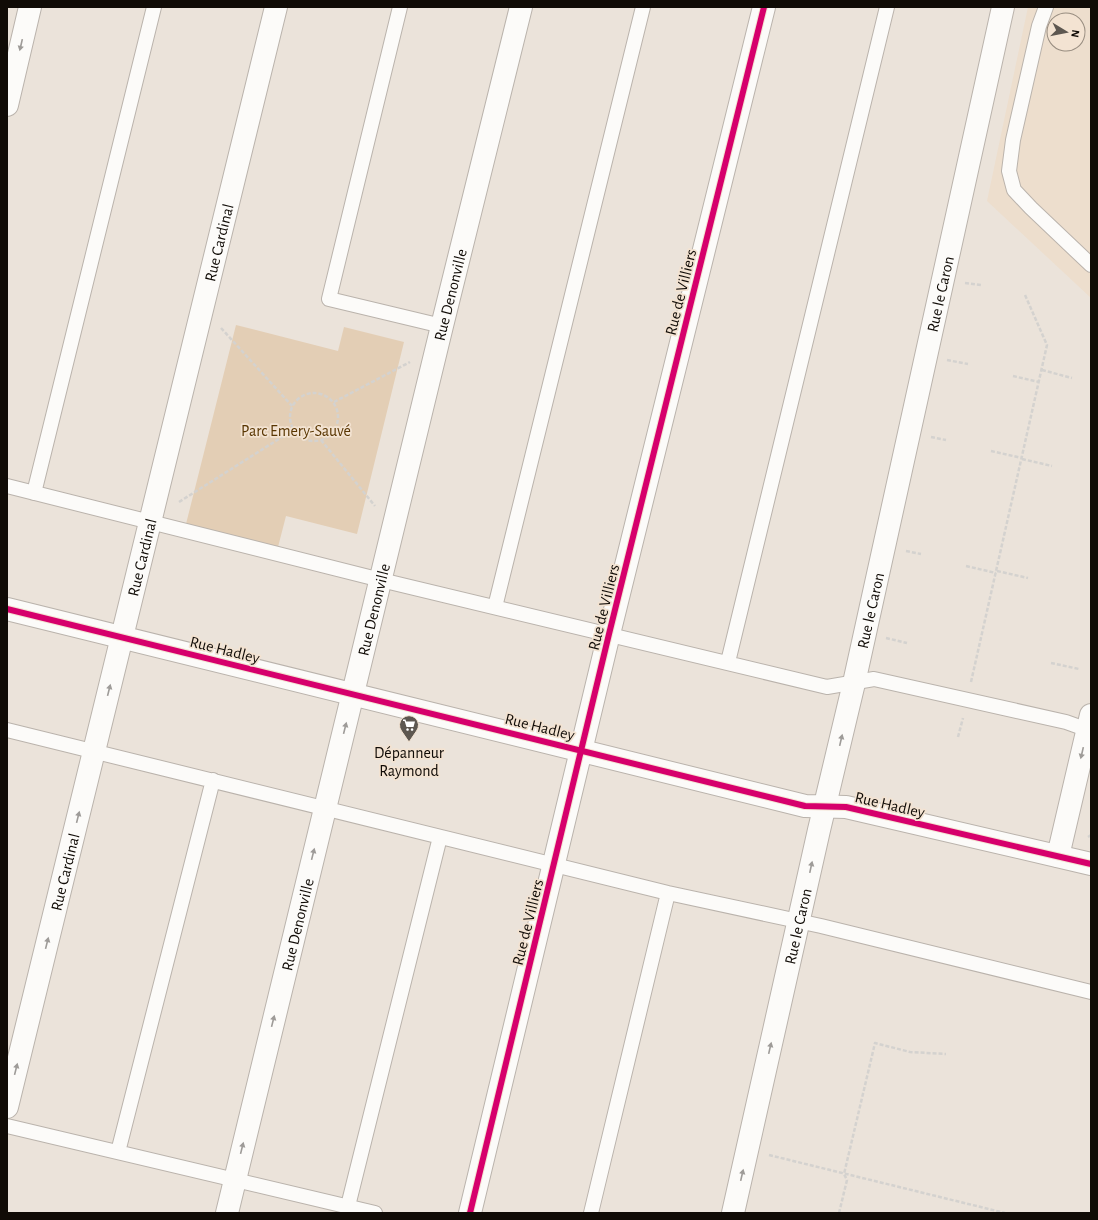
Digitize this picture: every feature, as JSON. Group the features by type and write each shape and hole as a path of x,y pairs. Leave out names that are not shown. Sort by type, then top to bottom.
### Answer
{"street":[{"path":"7,104 30,7"},
{"name":"Rue Cardinal","path":"7,1107 276,7"},
{"name":"Rue Denonville","path":"227,1213 324,808 521,7"},
{"name":"Rue de Villiers","path":"470,1213 609,634 764,7"},
{"name":"Rue le Caron","path":"733,1213 854,683 1003,7"},
{"name":"Rue Hadley","path":"7,609 805,806 846,807 1091,864"},
{"path":"1058,856 1090,725"}],"lane":[{"path":"34,493 154,7"},
{"path":"400,7 329,299 442,326"},
{"path":"495,607 643,7"},
{"path":"728,662 886,7"},
{"path":"1046,7 1039,26 1013,140 1010,157 1010,176 1014,190 1091,265"},
{"path":"7,486 381,580 728,662 827,687 874,678 1066,722 1090,725"},
{"path":"7,730 213,780 440,838 554,864 668,893 799,921 1091,992"},
{"path":"118,1152 213,780"},
{"path":"348,1206 440,838"},
{"path":"591,1213 668,893"},
{"path":"7,1126 375,1213"}],"path":[{"path":"963,282 981,286"},
{"path":"958,737 1047,345 1025,295"},
{"path":"220,327 292,406"},
{"path":"334,402 414,360"},
{"path":"946,360 968,364"},
{"path":"1042,370 1072,378"},
{"path":"1013,376 1039,382"},
{"path":"312,392 321,393 328,396 334,402 338,410 338,425 334,432 328,437 321,440 306,440 299,436 294,430 290,422 292,406 297,399 304,394 312,392"},
{"path":"176,504 294,430"},
{"path":"928,436 946,440"},
{"path":"321,440 377,509"},
{"path":"991,451 1052,466"},
{"path":"903,550 921,554"},
{"path":"966,566 1028,578"},
{"path":"883,638 907,643"},
{"path":"1051,663 1079,669"},
{"path":"1088,838 1091,835"},
{"path":"839,1213 847,1180 844,1174 875,1043 910,1052 946,1054"},
{"path":"769,1155 1005,1213"}],"shaded area":[{"path":"1028,7 1091,7 1091,298 987,201"}],"green space":[{"name":"Parc Emery-Sauvé","path":"236,325 338,351 344,327 404,342 357,534 286,516 278,547 186,524"}],"cycle path":[{"path":"470,1213 609,634 764,7"},
{"path":"7,609 805,806 846,807 1091,864"}],"place":[{"name":"Dépanneur Raymond","path":"409,742"}]}
